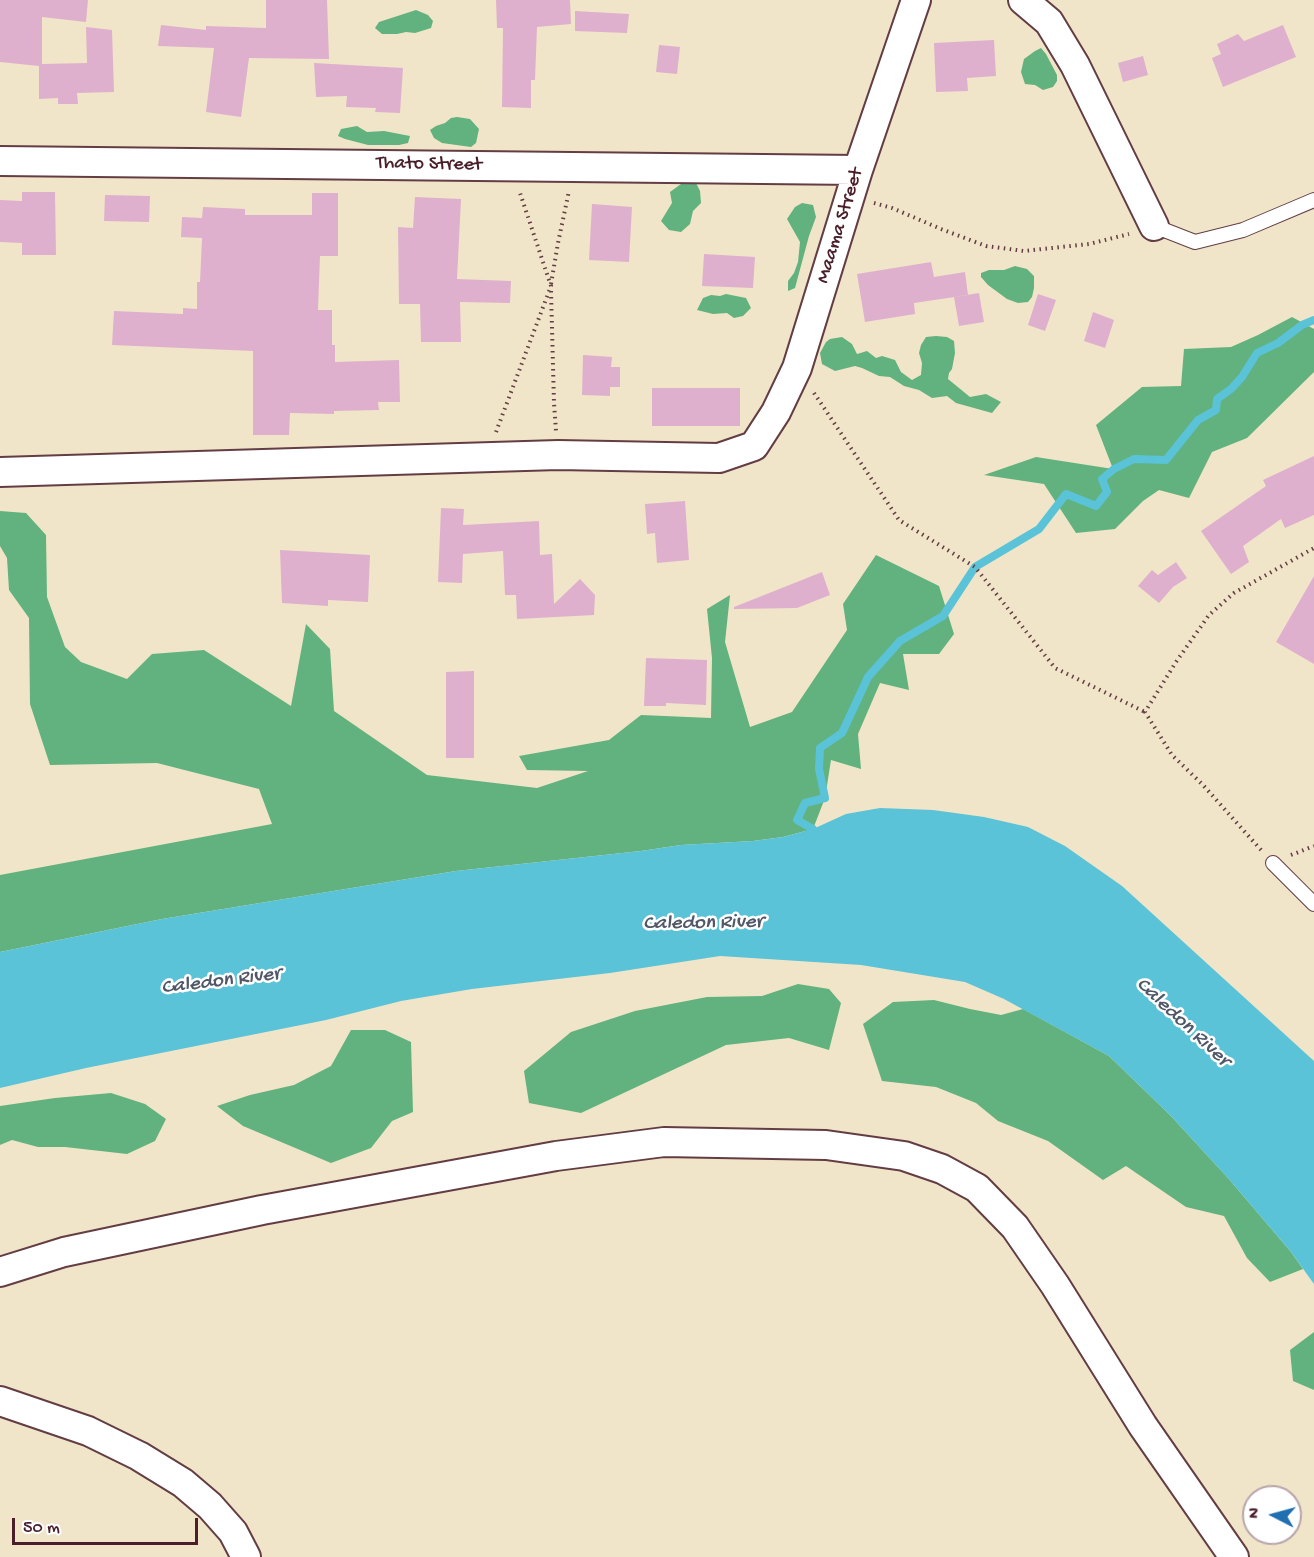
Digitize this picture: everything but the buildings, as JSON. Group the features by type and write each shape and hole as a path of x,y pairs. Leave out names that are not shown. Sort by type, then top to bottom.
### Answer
{"street":[{"name":"Maama Street","path":"558,455 719,458 754,446 776,412 797,368 849,197 916,0"},
{"path":"1023,0 1048,22 1076,65 1154,226"},
{"name":"Thato Street","path":"0,161 858,170"},
{"path":"0,472 558,455"},
{"path":"0,1272 64,1252 262,1210 556,1156 643,1144 664,1142 826,1145 904,1156 942,1169 977,1188 1015,1227 1055,1285 1143,1426 1234,1557"},
{"path":"0,1401 88,1431 139,1456 183,1483 210,1506 233,1532 246,1557"}],"lane":[{"path":"1154,226 1195,242 1243,230 1314,200"},
{"path":"1273,863 1314,904"}],"path":[{"path":"486,458 551,286 519,191 507,166"},
{"path":"558,455 554,403 551,286 558,243 576,166"},
{"path":"849,197 892,208 941,230 986,246 1024,250 1089,244 1154,226"},
{"path":"797,368 899,520 975,567 1055,668 1145,712 1172,755 1203,785 1273,863 1314,846"},
{"path":"1145,712 1209,615 1234,593 1314,548"}],"green space":[{"path":"416,10 428,15 433,21 431,28 415,33 382,34 375,28 379,22"},
{"path":"1041,48 1057,75 1057,81 1053,87 1043,90 1035,85 1025,84 1021,72 1024,59"},
{"path":"457,117 470,119 479,129 476,143 471,147 442,143 434,138 430,130"},
{"path":"357,126 367,132 384,131 410,136 408,143 399,145 368,145 338,136 341,129"},
{"path":"696,183 700,191 701,203 693,211 690,224 681,232 669,230 661,221 672,203 670,192 681,184"},
{"path":"802,203 813,205 816,217 795,288 788,291 788,281 798,262 800,242 787,219 795,207"},
{"path":"1015,266 1027,269 1034,276 1032,297 1028,302 1018,303 1007,299 981,277 981,273 989,270 1004,270"},
{"path":"726,294 746,298 751,308 743,316 734,318 727,313 713,314 697,310 703,298"},
{"path":"1292,317 1314,329 1314,372 1247,438 1212,452 1189,498 1159,490 1143,501 1115,529 1076,533 1044,484 984,475 1036,457 1113,469 1096,425 1142,387 1181,386 1184,349 1231,347"},
{"path":"842,337 852,344 857,354 867,351 876,358 882,356 895,360 901,372 912,380 921,375 922,363 919,353 921,345 926,337 947,337 954,341 955,353 948,379 970,397 986,394 1001,402 992,413 956,403 947,396 932,398 890,377 879,376 862,368 855,366 835,371 822,364 820,353 826,342"},
{"path":"0,511 26,513 46,535 47,597 65,647 81,662 127,679 152,654 204,650 291,706 306,624 330,649 334,711 427,775 537,788 588,771 527,770 519,756 609,740 641,715 711,718 712,658 707,609 730,595 725,642 750,727 792,712 847,630 843,604 876,555 939,586 954,634 939,654 903,654 909,690 880,683 858,734 861,769 831,760 825,798 813,829 783,837 753,841 681,845 456,871 162,919 0,952 0,875 272,824 259,789 157,763 50,765 30,704 29,618 9,590 7,558 0,546"},
{"path":"798,984 829,989 841,1003 829,1050 789,1038 726,1045 581,1113 529,1103 524,1071 571,1032 635,1011 707,997 762,996"},
{"path":"934,1000 1001,1015 1023,1009 1109,1056 1170,1115 1228,1178 1303,1269 1270,1282 1247,1258 1224,1216 1186,1207 1126,1166 1103,1180 1048,1141 998,1121 976,1103 936,1087 882,1081 863,1024 893,1002"},
{"path":"351,1030 385,1030 411,1042 413,1112 392,1121 371,1148 331,1163 243,1126 217,1106 250,1095 294,1085 331,1066"},
{"path":"111,1093 145,1104 166,1119 155,1141 127,1154 65,1147 38,1147 12,1140 0,1145 0,1106"},
{"path":"1314,1332 1314,1390 1293,1381 1290,1350"}],"water":[{"name":"Caledon River","path":"880,808 933,810 984,817 1028,827 1065,846 1122,886 1314,1061 1314,1284 1291,1252 1228,1178 1170,1115 1109,1056 1004,999 965,982 861,965 720,956 610,973 472,989 401,1001 326,1020 86,1068 0,1088 0,952 162,919 456,871 681,845 783,837 813,829 846,814"}],"waterway":[{"path":"807,835 813,829 797,820 805,803 825,798 819,769 820,748 842,733 868,677 900,641 943,616 975,567 1039,529 1066,494 1096,506 1107,492 1102,479 1114,469 1134,459 1166,460 1198,420 1216,410 1217,399 1242,377 1257,353 1278,343 1302,325 1314,320"}]}
